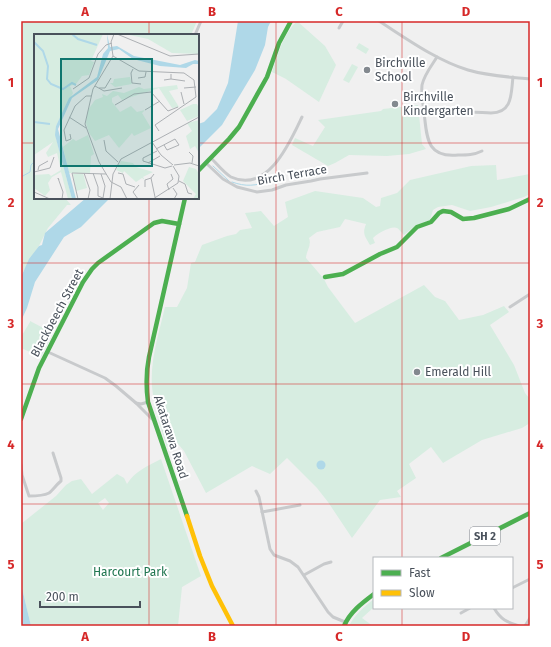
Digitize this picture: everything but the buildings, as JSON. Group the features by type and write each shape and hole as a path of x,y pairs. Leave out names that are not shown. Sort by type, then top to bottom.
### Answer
{"main road":[{"path":"199,170 239,127 267,77 279,43 291,21"},
{"name":"Akatarawa Road","path":"185,199 148,367 146,384 148,402 200,556 212,586 233,626"},
{"path":"324,277 343,274 380,254 397,247 417,227 431,222 439,213 443,211 451,212 463,219 474,218 509,209 530,199"},
{"name":"Blackbeech Street","path":"21,419 43,360 83,282 92,269 98,263 154,223 166,221 180,224"},
{"name":"SH 2","path":"443,557 529,514"},
{"path":"345,624 353,612 373,595"}],"street":[{"path":"195,34 201,21"},
{"path":"339,28 343,21"},
{"path":"379,21 437,57 454,65 468,70 488,74 530,79"},
{"path":"437,57 422,84 427,139 429,144 439,154 444,156 476,154 482,151"},
{"path":"466,113 493,113 504,109 510,102 513,77"},
{"path":"211,158 230,176 242,180 256,179 263,175 281,158 302,117"},
{"name":"Birch Terrace","path":"206,163 223,179 237,187 257,192 320,179 367,173"},
{"path":"510,307 530,294"},
{"path":"48,352 105,378 136,403 155,421"},
{"path":"136,403 141,404 148,402"},
{"path":"21,465 22,475 29,496 49,493 61,480 53,453"},
{"path":"256,491 259,497 270,549 274,555 298,567 328,612 345,624"},
{"path":"262,512 300,505"},
{"path":"304,576 324,564 331,562"},
{"path":"513,588 530,579"},
{"path":"461,613 468,609"},
{"path":"494,609 497,614 509,623 519,626"},
{"path":"525,626 530,618"}],"green space":[{"path":"21,21 197,21 191,34 34,34 34,199 66,199 71,205 67,205 48,228 21,275"},
{"path":"297,21 325,46 336,65 319,102 286,79 272,72 285,38 292,26"},
{"path":"359,43 369,49 366,54 356,48"},
{"path":"352,64 358,67 349,83 343,80"},
{"path":"418,105 422,144 426,149 409,154 387,156 349,155 328,166 292,145 295,138 313,146 325,127 318,120 381,111 383,109"},
{"path":"496,165 497,180 530,174 530,194 491,207 470,211 452,205 438,207 433,210 430,220 415,226 404,235 395,227 384,230 373,238 375,243 370,245 364,233 366,224 345,219 340,227 317,232 309,238 310,244 306,258 324,279 328,287 355,323 424,285 435,297 445,301 459,320 483,315 504,306 509,312 490,325 514,365 525,393 530,399 530,423 522,428 482,440 443,463 431,447 409,464 416,478 397,491 401,497 380,500 352,538 317,488 287,458 270,474 252,466 206,493 184,451 178,444 167,447 154,403 152,387 152,367 165,307 177,307 187,288 191,263 195,262 202,245 236,234 240,230 252,228 245,213 261,211 274,226 288,217 285,202 315,191 363,198 376,207 380,206 381,198 397,193 410,180 471,166"},
{"path":"30,321 53,333 41,357 21,348 21,337"},
{"name":"Harcourt Park","path":"161,459 201,576 182,587 178,626 31,626 21,584 21,524 72,481 81,479 92,494 117,474 124,478 127,484 138,472","holes":["105,498 109,503 103,510 98,503"]},
{"path":"373,600 373,608 362,618 373,626 349,626 357,614"}],"water":[{"path":"238,21 271,21 268,27 265,45 255,70 222,125 199,148 199,124 204,122 217,109 228,83"},
{"path":"85,199 109,199 81,227 64,237 35,282 27,308 21,321 21,277 29,259 39,246 42,245 45,233"},
{"path":"319,461 323,461 325,465 323,469 319,469 317,467 317,463"},
{"path":"21,584 31,626 21,626"}],"waterway":[{"path":"21,177 30,172 31,165 34,162"},
{"path":"213,166 229,181"},
{"path":"232,182 242,185 251,185 270,181"}],"traffic: fast":[{"path":"199,170 239,127 267,77 279,43 291,21"},
{"path":"185,199 149,357 147,368 147,385 148,402 187,516"},
{"path":"325,277 343,274 380,254 397,247 417,227 431,222 439,213 443,211 451,212 463,219 474,218 509,209 530,199"},
{"path":"21,419 39,368 83,282 92,269 98,263 154,223 162,221 179,224"},
{"path":"443,557 530,513"},
{"path":"344,626 353,612 373,595"}],"traffic: slow":[{"path":"187,516 200,556 212,586 233,626"}],"place":[{"name":"Birchville School","path":"367,70"},
{"name":"Birchville Kindergarten","path":"395,104"},
{"name":"Emerald Hill","path":"417,372"}]}
